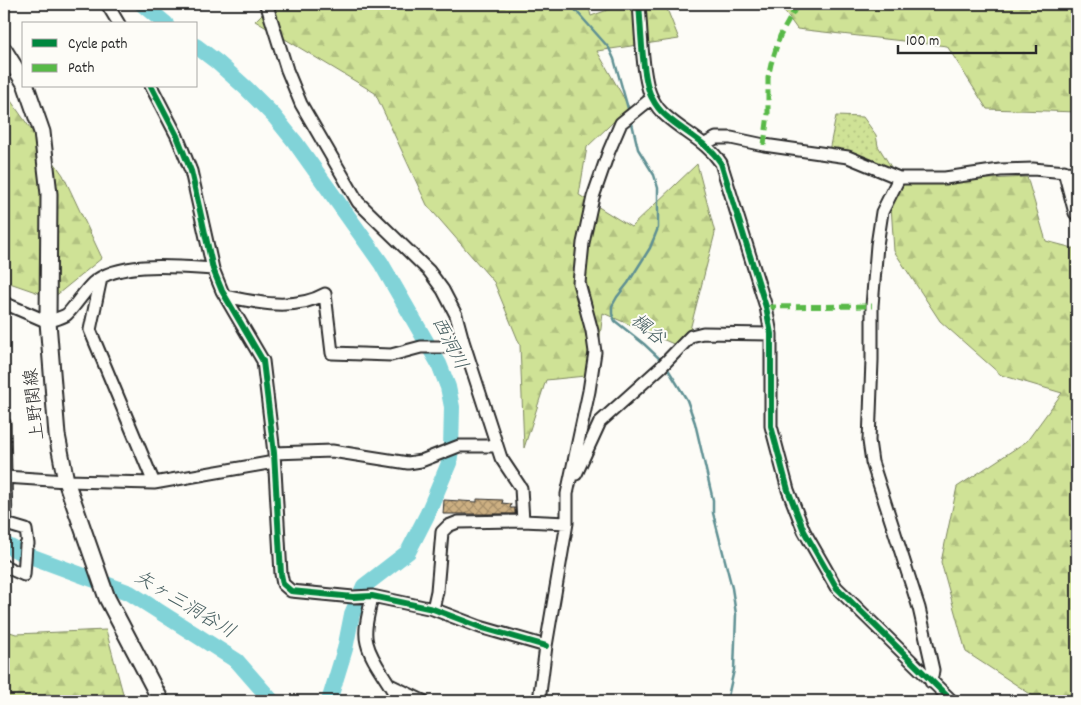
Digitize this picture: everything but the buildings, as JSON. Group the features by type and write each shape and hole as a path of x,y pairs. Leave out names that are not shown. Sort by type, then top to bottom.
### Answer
{"main road":[{"path":"4,50 22,79"},
{"name":"上野関線","path":"27,88 42,132 49,194 48,322 57,435 66,481 107,598 161,701"}],"street":[{"path":"107,4 117,22"},
{"path":"265,4 287,70 301,104 358,202 429,271 443,290 456,315 501,458 520,488 523,521"},
{"path":"639,4 645,72 652,98 666,116 705,144 722,163 763,297 771,334 770,426 788,490 804,531 836,587 952,701"},
{"path":"153,88 177,136 191,171 213,269 225,296 263,361 274,457 282,584 291,590 353,597 372,596 433,608 480,627 546,646"},
{"path":"540,701 546,646 567,523 567,494 589,391 595,352 592,330 579,283 583,243 593,197 609,151 622,123 652,98"},
{"path":"705,144 716,138 731,138 764,146 848,156 899,178 945,178 1000,170 1077,173"},
{"path":"1064,171 1077,216"},
{"path":"899,178 882,212 877,244 872,306 869,442 875,471 919,608 934,670 931,682"},
{"path":"4,303 48,322 68,314 83,293 94,282 115,272 161,266 213,269"},
{"path":"101,278 90,330 154,483"},
{"path":"225,296 258,303 292,303 313,301 326,294 332,353 391,355 421,347 443,348 463,341"},
{"path":"567,494 600,422 662,367 691,336 703,333 771,334"},
{"path":"4,423 6,524 26,530 28,544 26,545 24,575 4,566"},
{"path":"5,477 66,481 154,483 274,457 332,451 408,463 422,461 459,446 497,446"},
{"path":"433,608 437,591 442,532 448,526 458,522 523,521 567,523"},
{"path":"372,596 366,631 367,643 398,701"},
{"path":"390,685 423,701"}],"green space":[{"path":"272,4 588,4 591,16 624,4 665,4 679,39 597,51 629,107 587,147 579,195 631,227 697,164 715,233 685,349 603,313 595,375 546,380 524,448 520,345 494,282 427,205 375,93 255,21"},
{"path":"779,4 1077,4 1077,112 987,109 947,46 797,29"},
{"path":"4,91 63,175 102,258 53,298 4,281"},
{"path":"836,116 863,117 876,135 878,146 896,175 828,156"},
{"path":"889,175 916,183 1027,177 1046,241 1077,249 1077,687 1063,701 1041,701 966,652 941,562 957,487 1027,441 1062,393 1001,375 940,321 894,251"},
{"path":"4,630 16,634 106,630 125,701 4,701"}],"waterway":[{"name":"西洞川","path":"142,4 164,22"},
{"name":"楓谷","path":"570,4 609,48 629,112"},
{"name":"西洞川","path":"198,48 246,88 274,116 295,142 381,263 439,364 448,387 452,407 449,463 427,515 408,552 364,586 352,614 345,649 329,701"},
{"name":"楓谷","path":"631,119 638,149 654,175 658,188 658,228 650,248 612,306 612,314 615,321 661,360"},
{"name":"楓谷","path":"666,366 687,400 695,423 713,500 713,513 732,588 736,614 734,670 727,701"},
{"name":"矢ヶ三洞谷川","path":"4,544 22,553 130,593 237,661 272,701"}],"marked path":[{"path":"764,145 768,114 768,78 771,64 780,36 798,4"},
{"path":"766,307 872,306"}],"cycle path":[{"path":"639,4 644,66 652,98 664,114 709,149 721,163 766,307 771,334 771,426 788,490 804,531 836,587 952,701"},
{"path":"152,88 177,136 191,171 213,269 222,291 263,361 274,453 283,584 291,591 353,597 372,596 433,609 480,627 546,646"}]}
